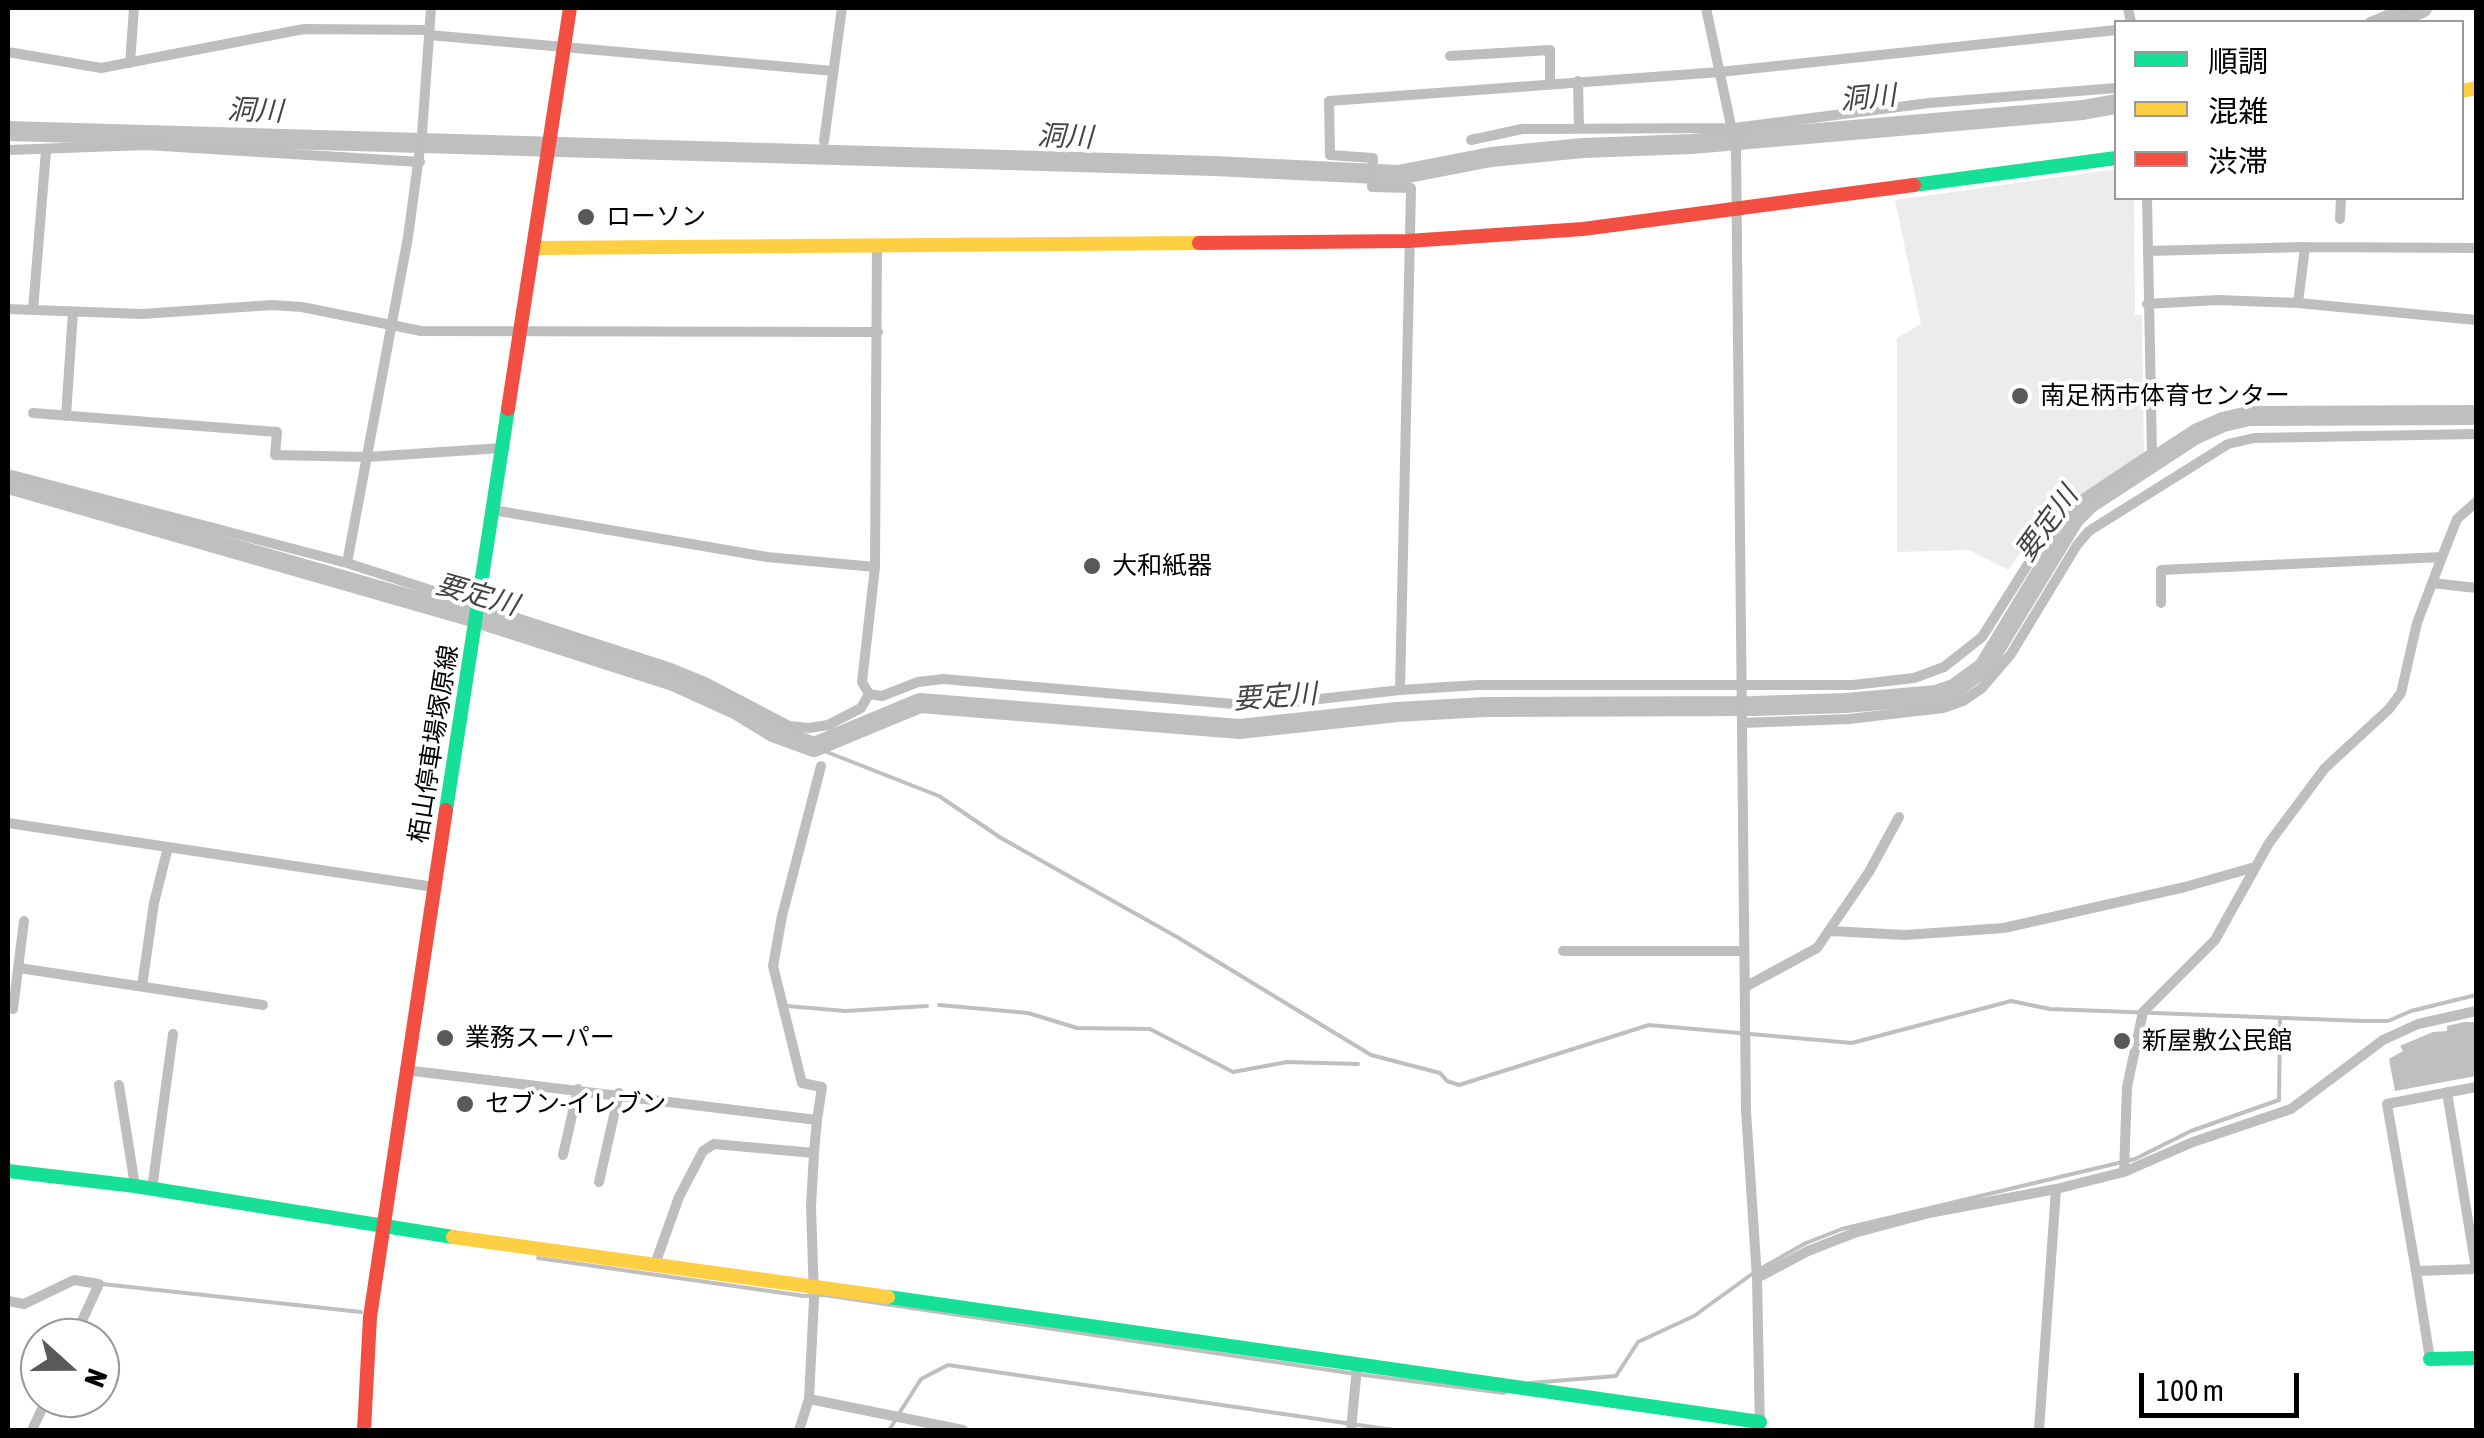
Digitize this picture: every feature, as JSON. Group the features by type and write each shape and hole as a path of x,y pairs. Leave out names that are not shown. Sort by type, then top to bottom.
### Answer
{"street":[{"path":"130,62 134,8"},
{"path":"347,563 420,162 431,8"},
{"name":"栢山停車場塚原線","path":"364,1430 370,1316 382,1227 570,8"},
{"path":"824,141 842,8"},
{"path":"8,1171 136,1186 814,1292 1246,1350 1356,1373 1513,1387 1760,1426 1744,951 1736,150 1706,8"},
{"path":"2375,20 2404,8"},
{"path":"8,52 101,68 304,29 429,32 833,72"},
{"path":"1400,690 1410,188 1372,187 1373,158 1330,156 1330,100 1720,72 2114,30"},
{"path":"1450,56 1550,50 1550,84"},
{"path":"1578,81 1579,127"},
{"path":"1470,140 1522,130 1579,127 1734,130 1930,103 2114,88"},
{"path":"8,150 146,145 420,162"},
{"path":"33,310 46,151"},
{"path":"534,248 1408,242 1584,229 2114,158"},
{"path":"869,694 882,696 918,682 943,679 1258,706 1478,685 1741,690 1914,678 1944,666 1982,637 2059,515 2152,453 2147,200"},
{"path":"2340,219 2341,200"},
{"path":"869,694 862,682 875,567 877,246"},
{"path":"2298,304 2305,247"},
{"path":"2148,251 2476,248"},
{"path":"2147,304 2216,300 2476,320"},
{"path":"8,309 142,314 272,305 302,307 420,331 878,332"},
{"path":"66,416 73,312"},
{"path":"32,413 277,432 274,455 368,457 502,448"},
{"path":"1742,721 1849,719 1943,708 1964,701 1990,680 2011,654 2089,531 2228,444 2254,438 2476,434"},
{"path":"8,474 347,563 668,667 789,726 828,725 861,708 869,694"},
{"path":"2124,1172 2127,1087 2143,1012 2216,940 2255,867 2325,768 2401,693 2417,623 2442,557 2457,519 2476,502"},
{"path":"493,510 767,557 875,567"},
{"path":"2161,603 2161,570 2442,557"},
{"path":"2432,583 2476,588"},
{"path":"799,1430 809,1399 814,1153 822,1087 802,1083 773,966 782,916 822,766"},
{"path":"1745,987 1818,948 1870,872 1899,817"},
{"path":"8,823 434,888"},
{"path":"142,986 154,903 168,848"},
{"path":"1830,931 1905,936 2004,928 2255,867"},
{"path":"13,1009 24,921"},
{"path":"1563,951 1744,951"},
{"path":"19,968 263,1004"},
{"path":"1756,1274 1854,1233 2124,1172 2192,1142 2291,1109 2383,1040 2418,1024 2476,1011"},
{"path":"152,1189 173,1034"},
{"path":"405,1070 817,1120"},
{"path":"119,1086 136,1186"},
{"path":"2476,1087 2386,1104 2430,1359 2476,1358"},
{"path":"564,1155 578,1089"},
{"path":"2416,1271 2476,1269 2448,1092"},
{"path":"599,1182 620,1094"},
{"path":"654,1267 679,1197 703,1151 714,1144 814,1153"},
{"path":"2039,1430 2056,1189"},
{"path":"8,1301 24,1304 74,1280 99,1284 83,1318"},
{"path":"1351,1425 1356,1373"},
{"path":"809,1399 963,1430"}],"shaded area":[{"name":"南足柄市体育センター","path":"2114,169 2114,200 2134,200 2135,315 2142,315 2144,454 2059,508 2041,528 2027,555 2019,554 2009,570 1969,550 1897,552 1897,338 1921,324 1895,200"},
{"path":"2464,1022 2476,1022 2476,1076 2395,1091 2389,1059 2403,1051 2400,1046"}],"waterway":[{"name":"洞川","path":"2393,20 2422,8"},
{"name":"洞川","path":"8,131 1214,166 1398,175 1491,157 1583,148 1692,144 2114,104"},
{"name":"要定川","path":"8,484 486,621 673,681 737,710 773,732 814,747 920,703 1239,729 1485,707 1753,706 1936,695 1954,689 1984,667 2074,519 2089,504 2196,434 2249,416 2476,415"},
{"path":"814,747 939,796 1001,838 1177,937 1371,1055 1440,1073 1447,1081 1459,1085 1649,1025 1852,1043 2011,1001 2050,1009 2388,1021 2411,1011 2476,995"},
{"path":"939,1005 1028,1013 1077,1028 1150,1029 1233,1072 1287,1062 1358,1064"},
{"path":"787,1006 845,1011 927,1006"},
{"path":"1760,1269 1806,1243 1842,1229 2135,1159 2191,1131 2279,1100 2280,1019"},
{"path":"538,1258 804,1296 824,1295 1356,1374 1504,1393 1508,1390"},
{"path":"1530,1383 1616,1376 1638,1342 1694,1316 1752,1274"},
{"path":"102,1284 361,1312"},
{"path":"900,1412 921,1379 948,1365 1393,1430"},
{"path":"889,1430 895,1421"}],"traffic: fast":[{"path":"1914,185 2114,158"},
{"path":"446,810 508,409"},
{"path":"8,1171 135,1186 453,1237"},
{"path":"888,1297 1760,1422"},
{"path":"2430,1359 2476,1358"}],"traffic: slow":[{"path":"2464,91 2476,88"},
{"path":"534,248 1199,243"},
{"path":"453,1237 888,1297"}],"traffic: jam":[{"path":"508,409 570,8"},
{"path":"1199,243 1408,241 1583,229 1914,185"},
{"path":"364,1430 370,1317 446,810"}],"place":[{"name":"ローソン","path":"586,217"},
{"name":"南足柄市体育センター","path":"2020,396"},
{"name":"大和紙器","path":"1092,566"},
{"name":"業務スーパー","path":"445,1038"},
{"name":"新屋敷公民館","path":"2122,1041"},
{"name":"セブン-イレブン","path":"465,1104"}]}
